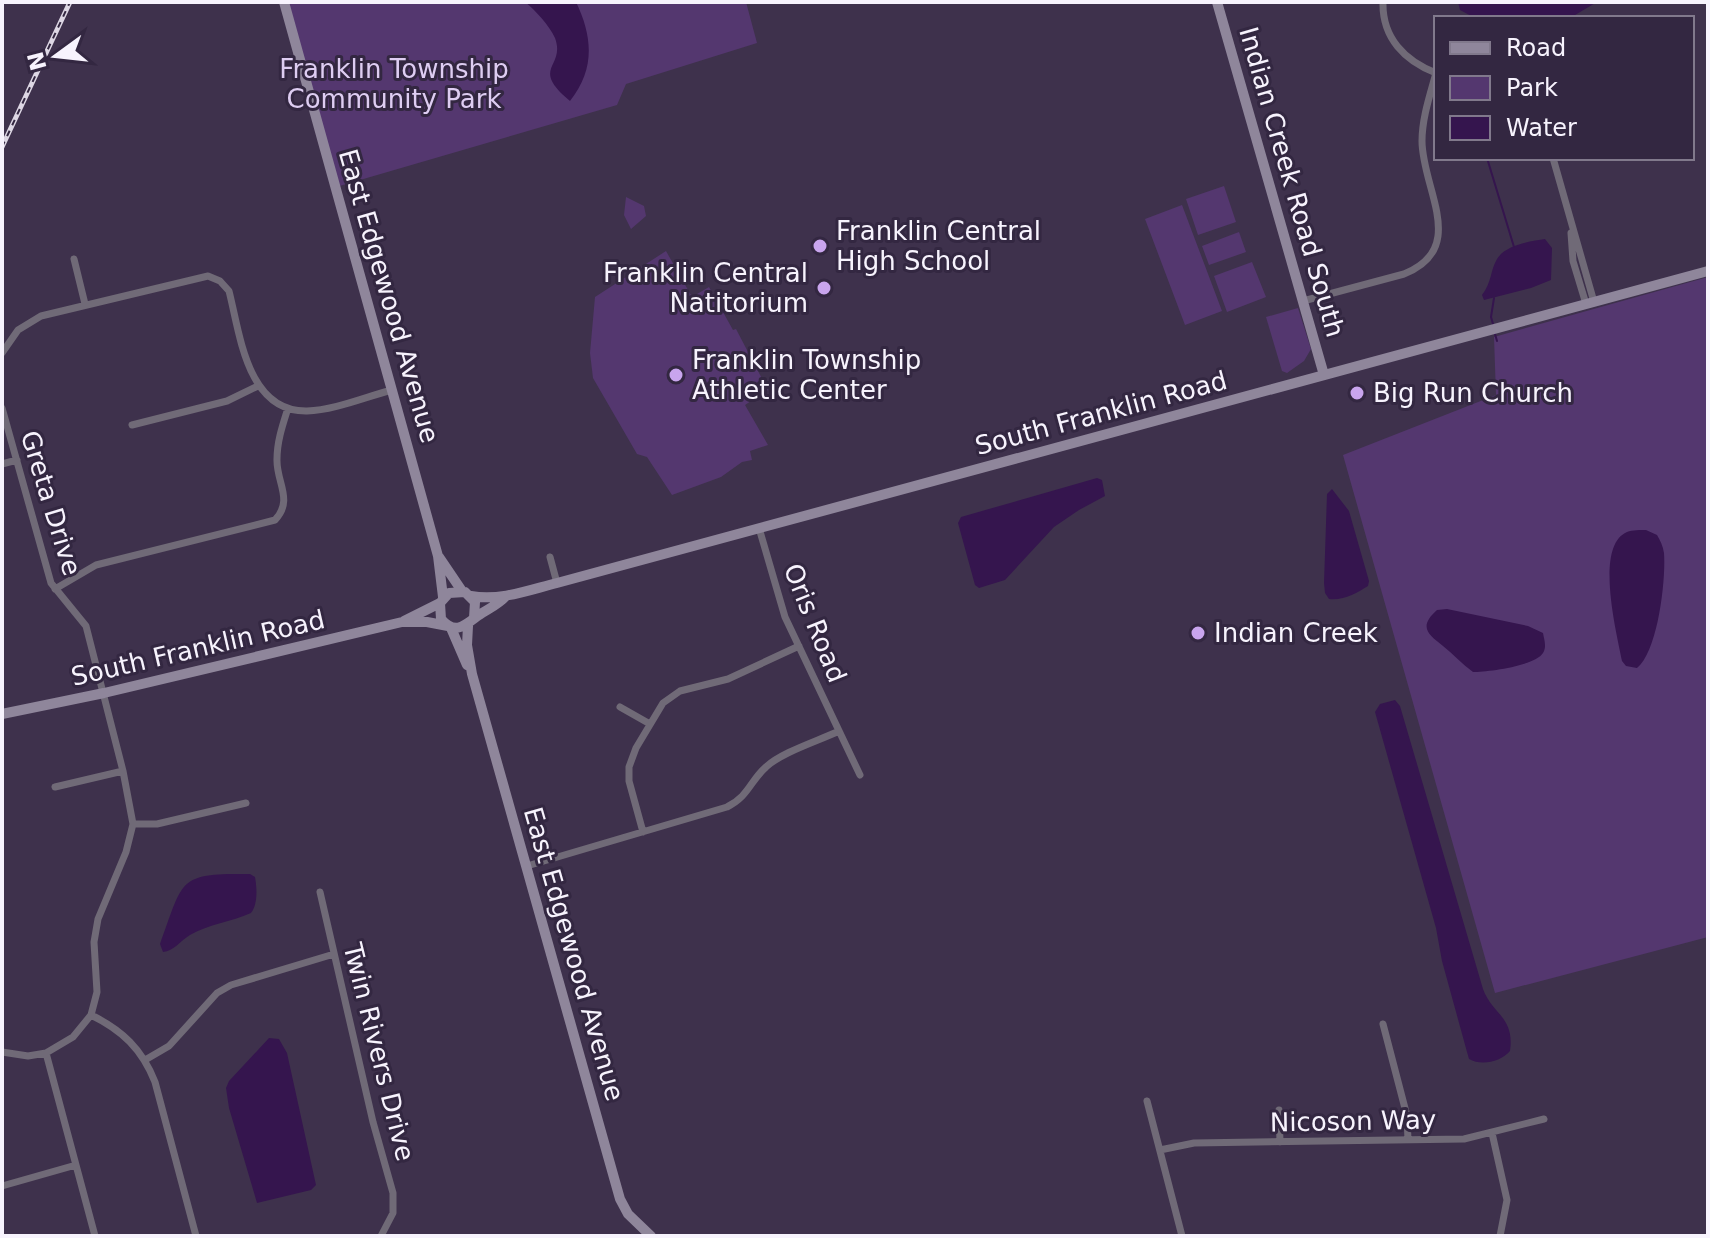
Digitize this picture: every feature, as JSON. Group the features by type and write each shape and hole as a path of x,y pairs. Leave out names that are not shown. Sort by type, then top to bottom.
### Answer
{"main road":[{"name":"East Edgewood Avenue","path":"284,2 438,556"},
{"name":"Indian Creek Road South","path":"1217,2 1324,375"},
{"name":"South Franklin Road","path":"466,594 489,598 506,596 557,583 1708,271"},
{"path":"438,556 476,608 467,645 472,674"},
{"path":"438,556 439,616 450,627 472,674"},
{"path":"441,600 452,591 466,594"},
{"name":"South Franklin Road","path":"471,622 506,596"},
{"name":"South Franklin Road","path":"402,622 441,600"},
{"name":"South Franklin Road","path":"2,714 402,622 450,627"},
{"path":"450,627 471,622"},
{"name":"East Edgewood Avenue","path":"472,674 620,1199 628,1214 651,1236"}],"street":[{"path":"1383,2 1384,20 1394,43 1404,56 1434,72"},
{"path":"1303,301 1404,274 1416,269 1433,251 1439,216 1425,167 1422,141 1425,111 1434,80"},
{"path":"1554,160 1571,223 1571,248 1590,303"},
{"path":"74,259 85,304"},
{"path":"2,353 16,332 47,314 198,276 214,277 229,291 252,373 258,386 270,398 288,408 302,411 392,390"},
{"path":"132,425 231,400 258,386"},
{"name":"Greta Drive","path":"2,408 55,589 86,626 123,771 133,824"},
{"path":"55,589 96,565 275,520 284,506 284,492 276,463 277,445 288,408"},
{"path":"2,464 17,460"},
{"name":"Oris Road","path":"759,528 778,599 860,775"},
{"path":"550,557 557,583"},
{"path":"643,832 628,774 631,757 665,701 677,693 723,681 799,646"},
{"path":"620,707 650,724"},
{"path":"527,866 730,806 747,793 758,775 771,763 839,731"},
{"path":"55,787 123,771"},
{"path":"2,1052 28,1056 46,1053 73,1037 91,1015 97,992 94,942 98,919 126,852 133,824 157,824 246,803"},
{"name":"Twin Rivers Drive","path":"320,892 373,1122 393,1193 390,1222 381,1236"},
{"path":"145,1060 169,1046 223,989 334,954"},
{"path":"91,1015 123,1034 145,1060 155,1082 196,1236"},
{"path":"1383,1024 1407,1116 1408,1140"},
{"path":"46,1053 95,1236"},
{"path":"1147,1101 1182,1236"},
{"path":"1279,1110 1280,1142"},
{"name":"Nicoson Way","path":"1160,1150 1194,1143 1464,1139 1544,1119"},
{"path":"1492,1133 1507,1200 1500,1236"},
{"path":"2,1186 76,1165"}],"green space":[{"name":"Franklin Township Community Park","path":"288,2 746,2 757,43 626,84 617,105 336,187"},
{"path":"1224,186 1236,222 1198,235 1186,199"},
{"path":"626,197 644,206 646,216 631,229 624,215"},
{"path":"1182,205 1222,311 1185,325 1145,219"},
{"path":"1239,232 1246,252 1209,265 1202,246"},
{"name":"Franklin Township Athletic Center","path":"666,251 692,297 709,287 733,330 736,329 768,390 745,405 768,445 750,451 752,460 742,462 721,477 672,495 647,457 637,454 593,378 590,353 595,297"},
{"path":"1252,262 1266,297 1227,312 1214,276"},
{"path":"1708,277 1708,937 1495,993 1343,455 1496,395 1494,337"},
{"path":"1298,308 1311,349 1304,361 1287,373 1282,371 1266,317"}],"water":[{"path":"525,2 576,2 582,15 589,53 584,77 570,101 558,90 550,74 556,56 555,38 542,18"},
{"path":"1458,2 1597,2 1573,16 1471,16 1460,10"},
{"path":"1545,239 1552,248 1551,280 1484,300 1482,295 1501,254 1519,244"},
{"path":"1097,478 1102,480 1105,496 1054,527 1005,580 979,588 975,585 958,523 961,517"},
{"path":"1332,489 1349,511 1369,581 1368,586 1345,598 1329,599 1324,583 1327,494"},
{"path":"1646,530 1657,535 1662,546 1664,580 1655,631 1650,647 1637,668 1626,666 1622,661 1610,592 1610,572 1617,540 1627,532"},
{"path":"1447,609 1528,626 1543,633 1544,651 1538,658 1521,665 1473,672 1427,630 1431,616 1437,610"},
{"path":"1395,700 1400,706 1483,989 1509,1030 1510,1051 1491,1062 1469,1059 1436,928 1375,712 1380,704"},
{"path":"250,874 255,877 256,891 251,913 197,931 163,952 160,944 174,906 187,884 209,875"},
{"path":"269,1038 279,1039 287,1053 316,1185 311,1190 257,1203 226,1088"}],"waterway":[{"path":"1488,160 1514,247"},
{"path":"1493,324 1494,298"},
{"path":"1495,334 1497,341"}],"railway":[{"path":"2,147 70,2"}],"place":[{"name":"Franklin Central High School","path":"820,246"},
{"name":"Franklin Central Natitorium","path":"824,288"},
{"name":"Franklin Township Athletic Center","path":"676,375"},
{"name":"Big Run Church","path":"1357,393"},
{"name":"Indian Creek","path":"1198,633"}]}
